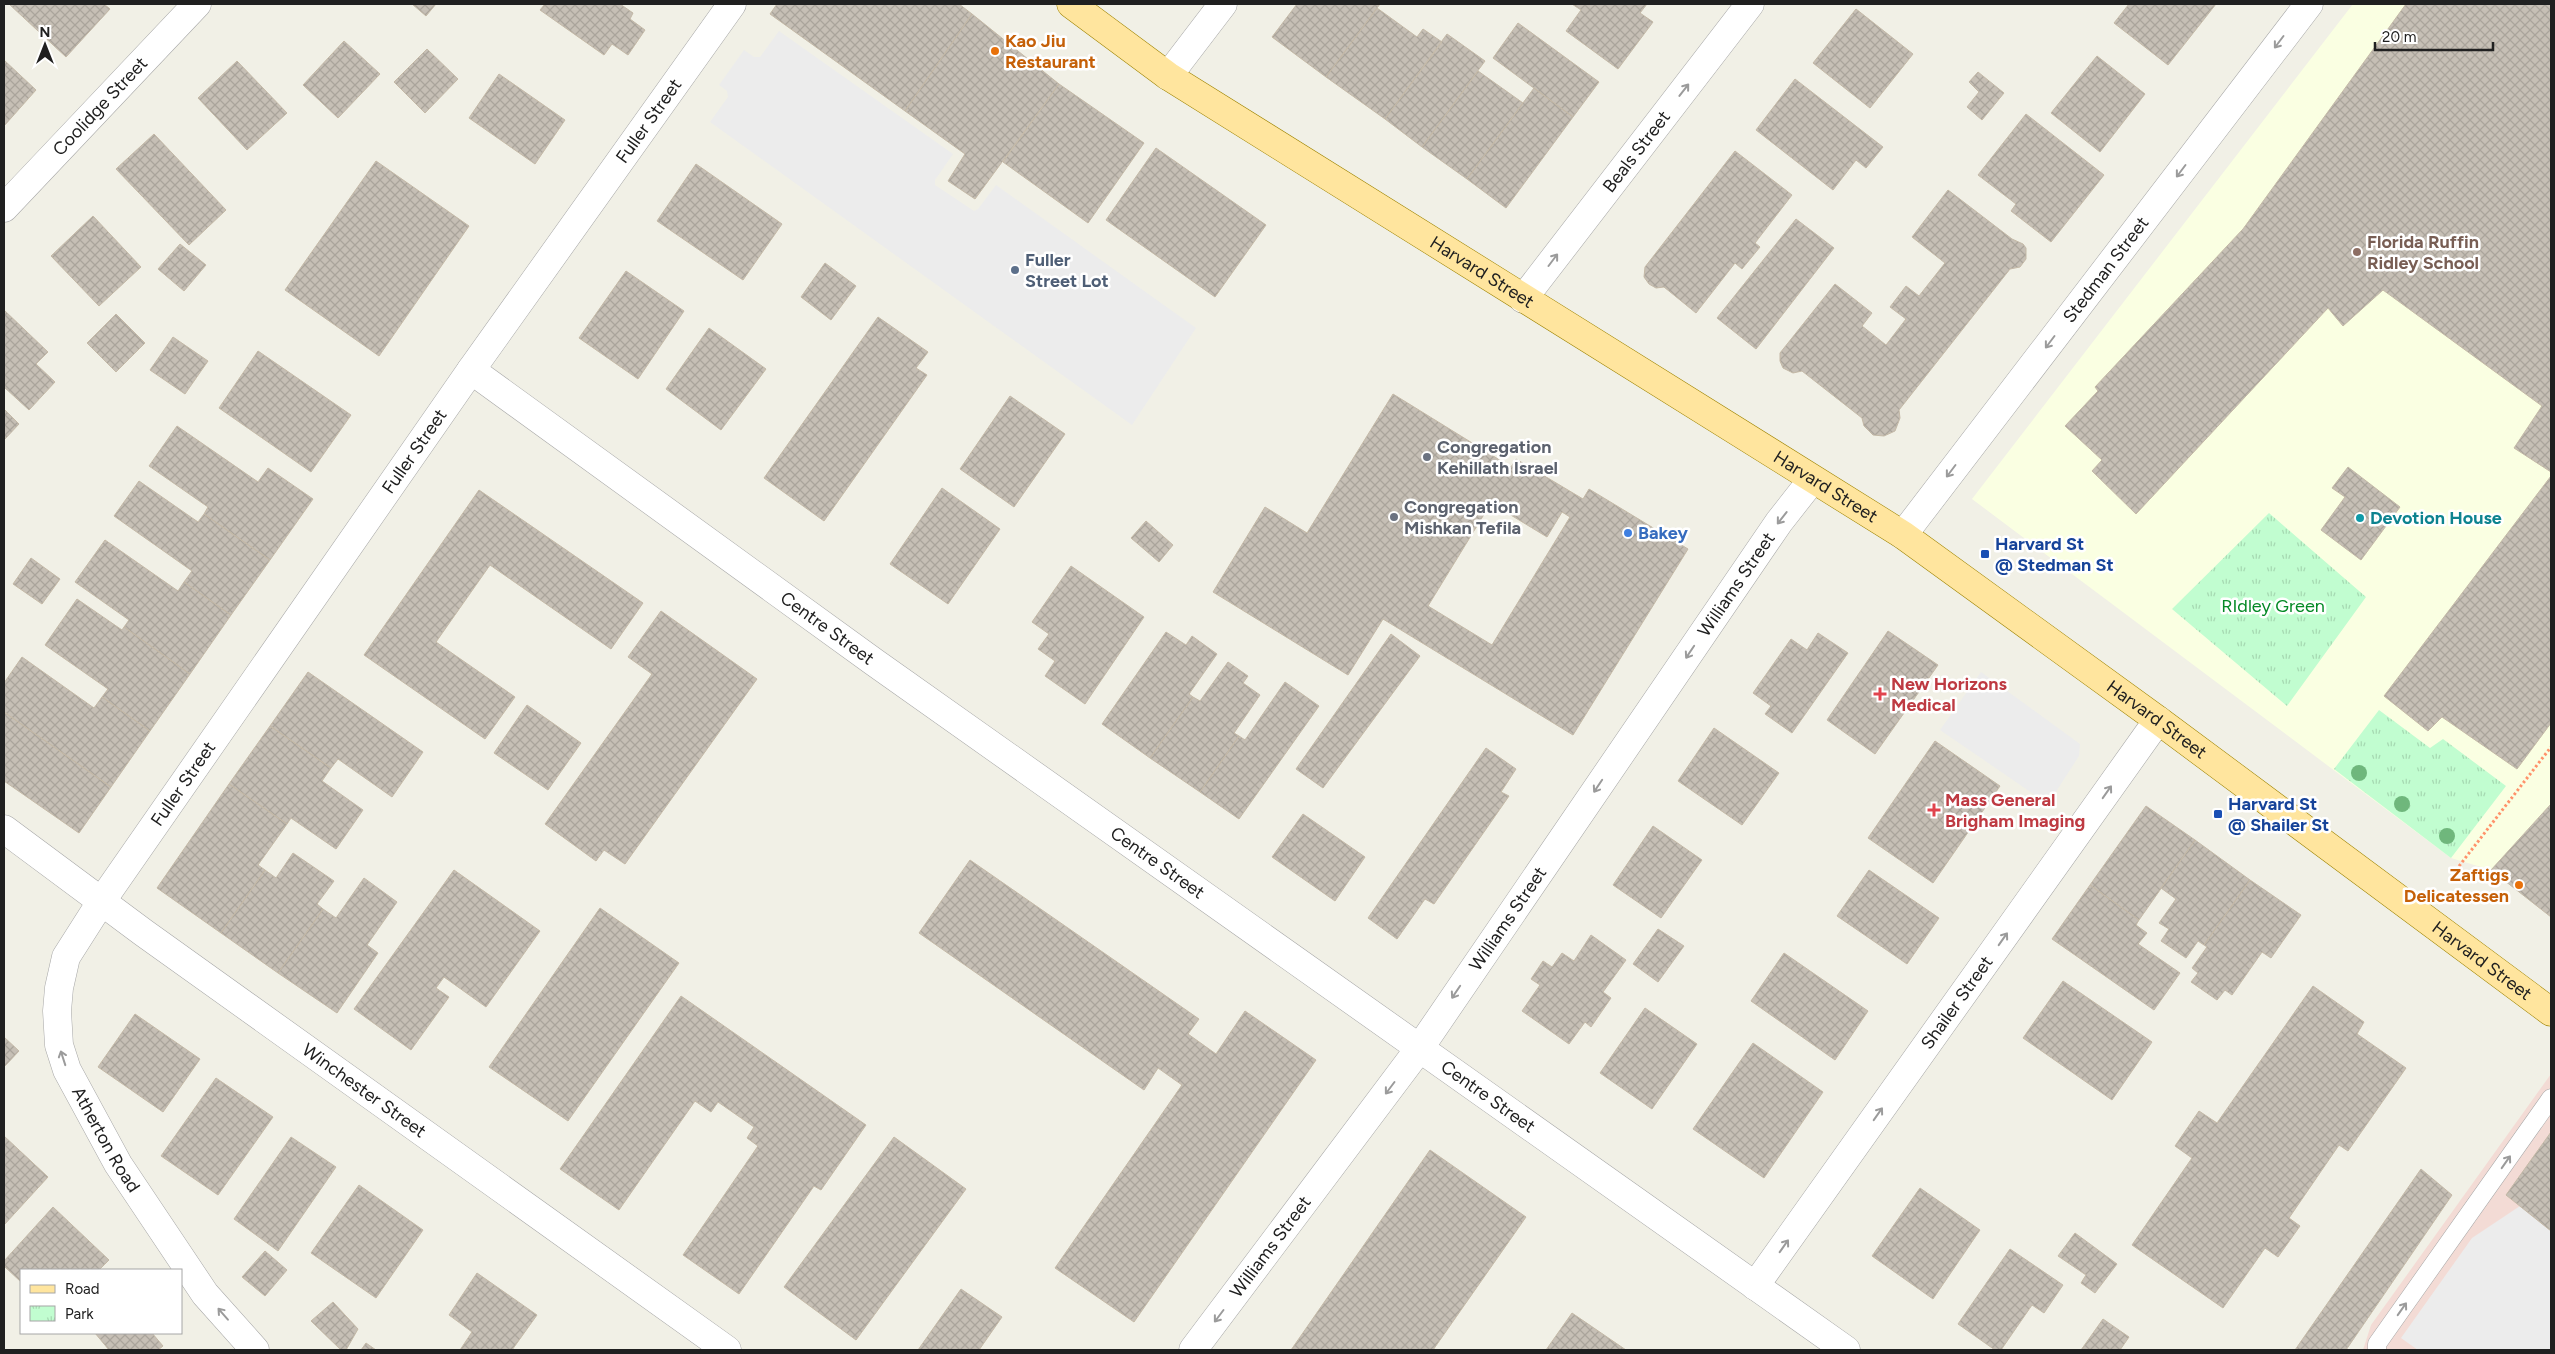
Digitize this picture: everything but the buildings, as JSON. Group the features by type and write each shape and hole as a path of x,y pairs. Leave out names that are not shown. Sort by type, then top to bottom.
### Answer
{"main road":[{"name":"Harvard Street","path":"1071,4 1168,76 1812,480 1903,535 2158,720 2551,1012"}],"street":[{"name":"Coolidge Street","path":"4,208 197,4"},
{"name":"Fuller Street","path":"101,902 472,370 732,4"},
{"path":"1168,76 1223,4"},
{"name":"Beals Street","path":"1523,299 1750,4"},
{"name":"Stedman Street","path":"1903,535 2309,4"},
{"name":"Centre Street","path":"472,370 849,644 1846,1350"},
{"name":"Williams Street","path":"1194,1350 1419,1049 1779,522 1812,480"},
{"name":"Shailer Street","path":"1755,1286 2158,720"},
{"name":"Winchester Street","path":"4,829 51,862 101,902 727,1350"},
{"name":"Atherton Road","path":"101,902 66,957 59,988 57,1011 59,1045 67,1070 123,1172 206,1294 255,1350"}],"lane":[{"path":"2377,1350 2377,1344 2551,1098"}],"path":[{"path":"2456,870 2551,747"}],"shaded area":[{"name":"Florida Ruffin Ridley School","path":"2353,4 2551,4 2551,804 2491,870 2451,858 1972,499"},
{"name":"Fuller Street Lot","path":"779,31 953,154 935,180 935,185 974,211 978,209 996,185 1196,328 1132,425 710,122 728,97 727,91 719,85 744,50 754,57 760,57"},
{"path":"1981,672 2080,744 2079,756 2048,804 1940,730"},
{"path":"2551,1074 2551,1350 2363,1350 2371,1325"},
{"path":"2520,1206 2551,1231 2551,1350 2418,1350 2401,1338 2472,1238"}],"green space":[{"name":"RIdley Green","path":"2269,513 2366,597 2287,706 2172,609"},
{"path":"2379,710 2430,748 2443,739 2506,786 2451,858 2334,769"}],"place":[{"name":"Kao Jiu Restaurant","path":"995,51"},
{"name":"Florida Ruffin Ridley School","path":"2357,252"},
{"name":"Fuller Street Lot","path":"1015,270"},
{"name":"Congregation Kehillath Israel","path":"1427,457"},
{"name":"Congregation Mishkan Tefila","path":"1394,517"},
{"name":"Devotion House","path":"2360,518"},
{"name":"Bakey","path":"1628,533"},
{"name":"Harvard St @ Stedman St","path":"1985,554"},
{"name":"New Horizons Medical","path":"1880,694"},
{"name":"Mass General Brigham Imaging","path":"1934,810"},
{"name":"Harvard St @ Shailer St","path":"2218,814"},
{"name":"Zaftigs Delicatessen","path":"2519,885"}]}
